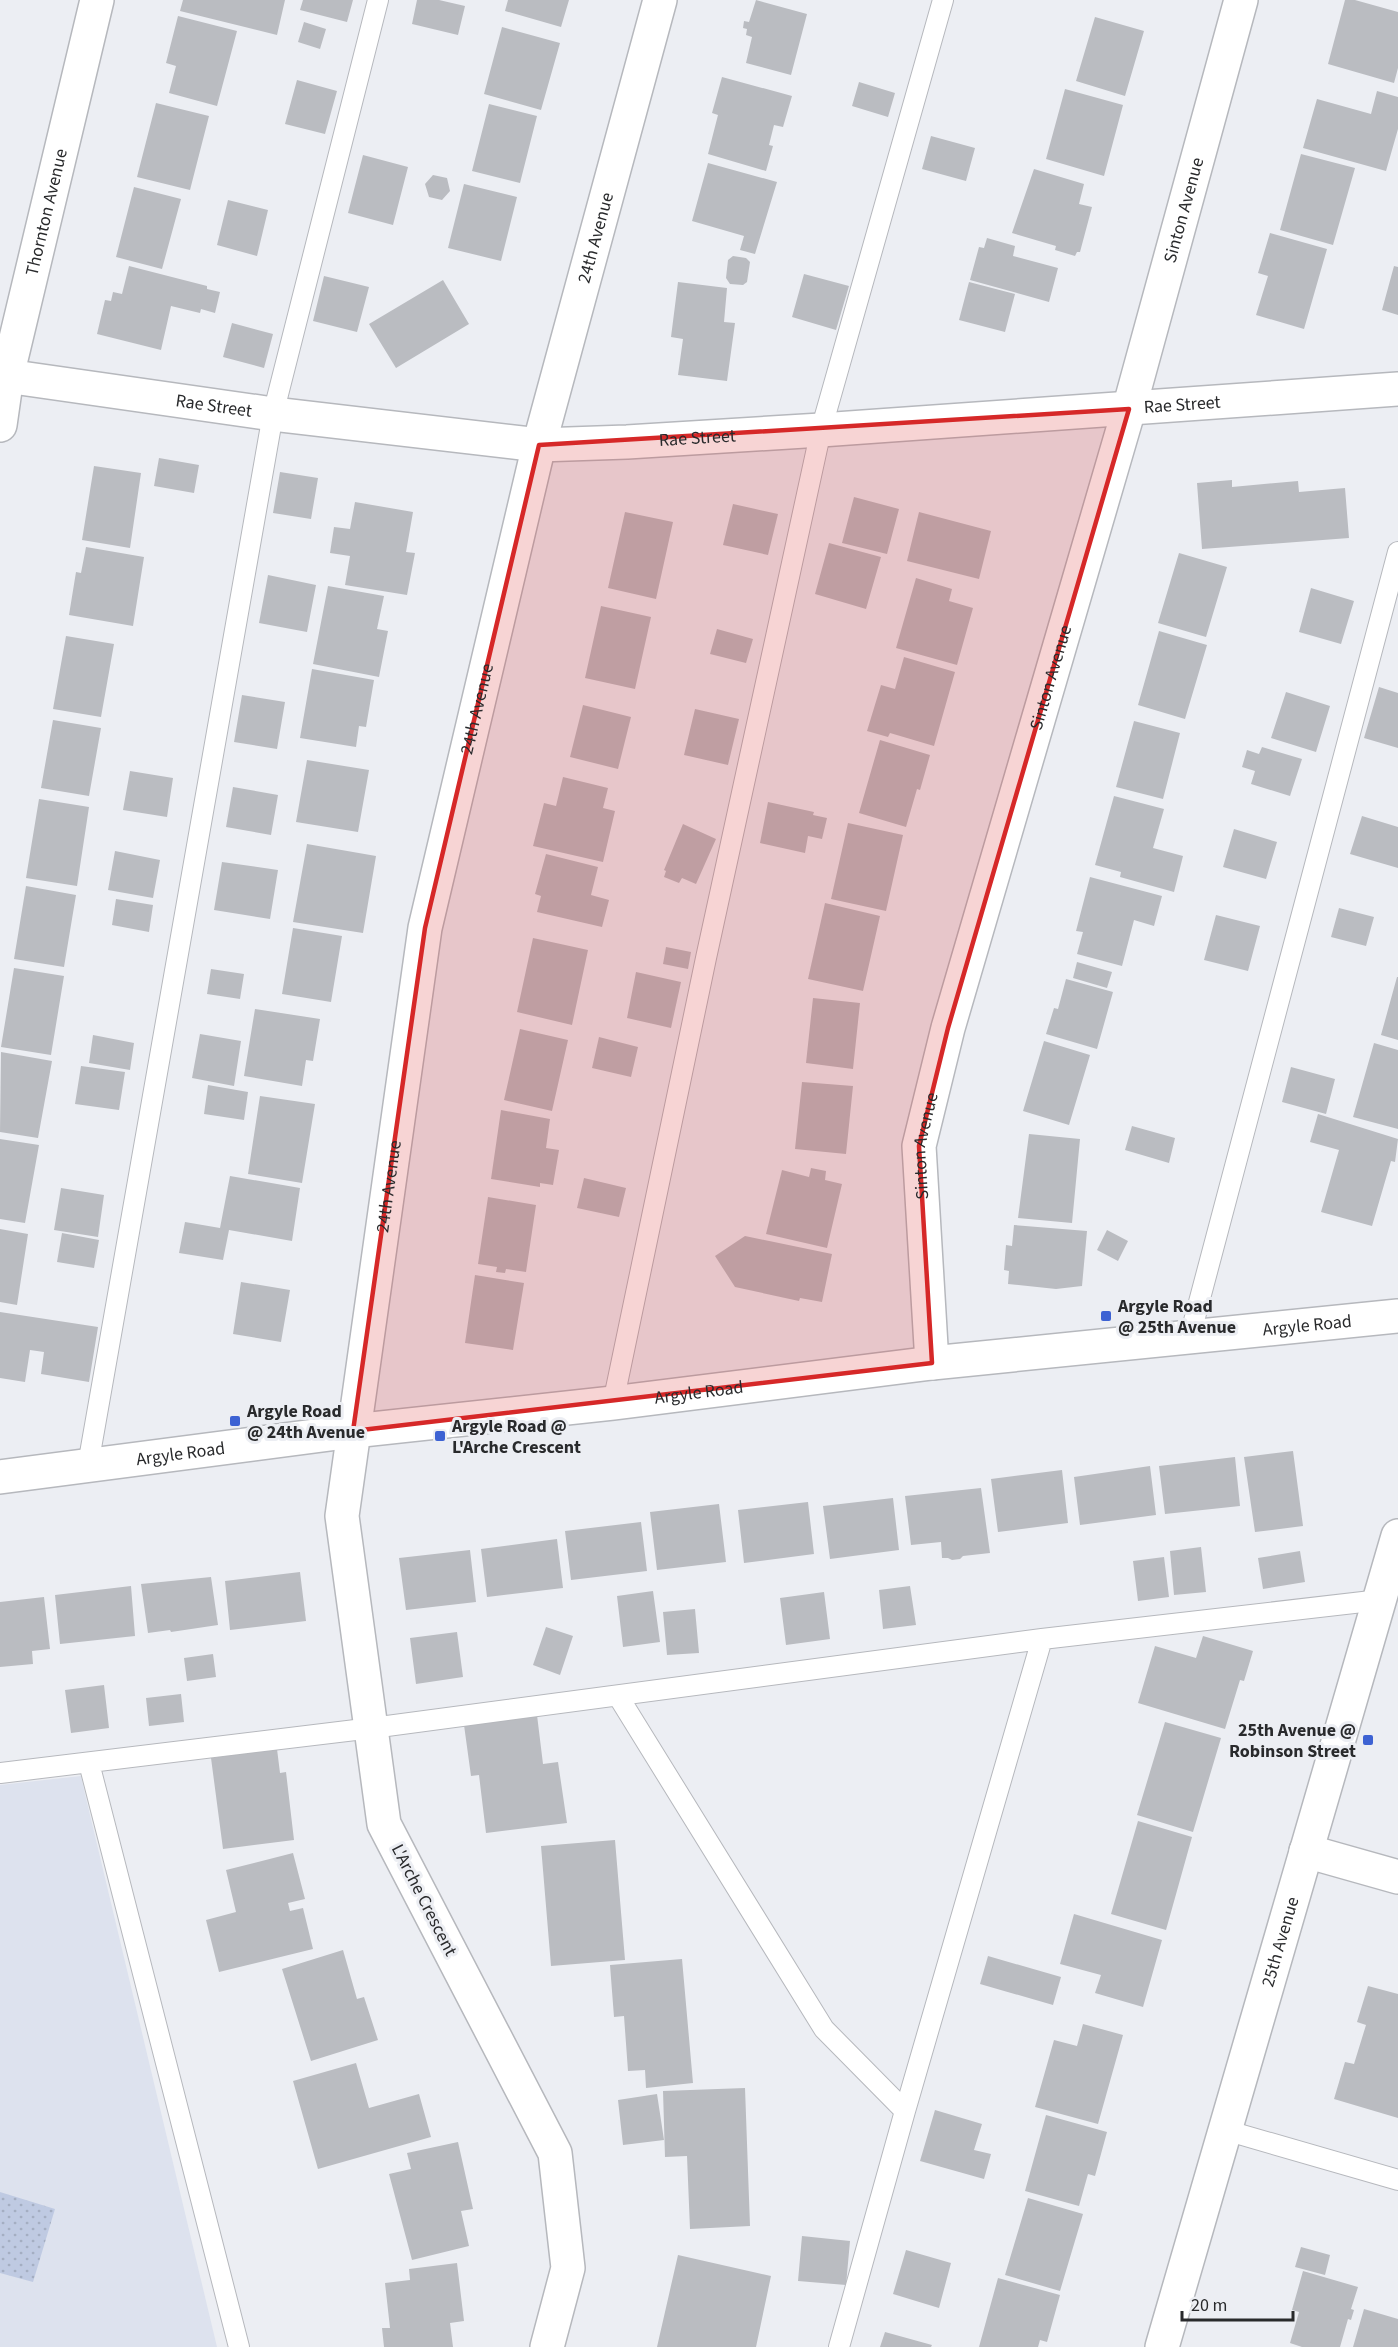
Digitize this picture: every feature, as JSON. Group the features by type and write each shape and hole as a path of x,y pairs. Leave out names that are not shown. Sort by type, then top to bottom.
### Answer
{"street":[{"name":"Thornton Avenue","path":"0,425 4,376 97,0"},
{"name":"24th Avenue","path":"353,1431 425,928 539,445 660,0"},
{"name":"Sinton Avenue","path":"932,1363 919,1146 948,1028 1129,409 1241,0"},
{"name":"Rae Street","path":"4,376 273,414 539,445 821,430 1398,389"},
{"name":"Argyle Road","path":"0,1477 353,1431 613,1403 932,1363 1398,1316"},
{"name":"L'Arche Crescent","path":"353,1431 342,1516 384,1824 555,2154 568,2268 547,2347"},
{"name":"25th Avenue","path":"1162,2347 1306,1851 1388,1586 1398,1536"},
{"path":"1306,1851 1398,1877"}],"lane":[{"path":"88,1465 273,414 378,0"},
{"path":"613,1403 821,430 943,0"},
{"path":"1190,1336 1398,552"},
{"path":"0,1773 372,1728 1042,1640 1388,1586"},
{"path":"839,2347 1042,1640"},
{"path":"618,1696 824,2030 905,2111"},
{"path":"89,1763 238,2347"},
{"path":"1225,2130 1398,2180"}],"highlighted area":[{"path":"1129,409 948,1028 919,1146 932,1363 353,1431 425,928 539,445"}],"shaded area":[{"path":"81,1776 217,2347 0,2347 0,1785"},
{"path":"0,2192 55,2209 33,2282 0,2273"}],"building":[{"path":"183,0 285,0 277,35 180,11"},
{"path":"303,0 353,0 347,22 300,10"},
{"path":"417,0 439,0 465,6 458,35 412,24"},
{"path":"508,0 569,0 561,27 505,11"},
{"path":"756,0 807,14 791,75 746,63 752,37 746,35 747,29 743,28 744,21 749,22"},
{"path":"1345,0 1355,0 1398,12 1398,68 1394,83 1328,64"},
{"path":"178,16 237,31 217,106 169,93 176,66 166,63"},
{"path":"1095,17 1144,31 1125,96 1076,81"},
{"path":"304,22 326,29 320,49 298,42"},
{"path":"502,27 560,43 541,110 484,94"},
{"path":"722,77 792,96 783,127 774,125 769,145 773,146 766,171 708,154 718,115 712,113"},
{"path":"297,80 337,91 325,134 285,124"},
{"path":"859,82 895,93 888,117 852,106"},
{"path":"1065,89 1123,105 1104,176 1046,159"},
{"path":"1377,91 1398,97 1398,129 1386,171 1303,148 1317,99 1371,114"},
{"path":"156,103 209,116 190,190 137,177"},
{"path":"489,104 537,116 520,183 472,171"},
{"path":"931,136 975,148 966,181 922,169"},
{"path":"1301,154 1355,168 1333,245 1280,230"},
{"path":"363,155 408,167 393,225 348,213"},
{"path":"708,163 777,182 755,254 740,250 744,236 692,221"},
{"path":"1034,169 1084,184 1079,204 1092,207 1080,252 1077,252 1075,256 1055,250 1056,246 1012,233"},
{"path":"433,175 447,178 450,191 442,200 429,197 425,184"},
{"path":"464,184 517,197 501,261 448,248"},
{"path":"134,187 181,199 162,269 116,257"},
{"path":"228,200 268,210 257,256 217,245"},
{"path":"1270,233 1327,249 1304,329 1256,315 1268,276 1258,273"},
{"path":"987,238 1015,246 1013,256 1058,268 1049,302 970,280 979,247 984,248"},
{"path":"733,256 746,258 750,262 747,282 743,285 730,284 726,278 728,260"},
{"path":"129,266 207,286 207,289 220,292 215,313 201,309 200,313 171,306 161,350 97,334 105,300 111,301 113,292 122,294"},
{"path":"1394,266 1398,267 1398,315 1382,310"},
{"path":"804,274 849,286 836,330 792,317"},
{"path":"324,276 369,287 357,332 313,321"},
{"path":"443,280 469,324 396,368 369,324"},
{"path":"678,282 727,288 724,322 735,323 727,381 678,375 683,339 671,337"},
{"path":"969,282 1015,294 1005,332 959,320"},
{"path":"232,323 273,334 264,368 223,357"},
{"path":"159,458 199,465 194,493 154,486"},
{"path":"94,466 141,473 130,548 82,540"},
{"path":"280,472 318,478 311,519 273,513"},
{"path":"1232,480 1232,487 1298,481 1299,492 1345,488 1349,538 1202,549 1197,483"},
{"path":"854,497 899,509 887,554 842,543"},
{"path":"355,502 413,512 406,552 415,553 407,595 345,585 350,556 330,553 334,527 350,529"},
{"path":"733,504 778,514 768,555 723,545"},
{"path":"625,512 673,522 656,599 608,588"},
{"path":"919,512 991,531 979,579 907,561"},
{"path":"829,543 881,557 866,609 815,594"},
{"path":"86,547 144,557 133,626 69,615 76,572 81,573"},
{"path":"1179,553 1227,567 1206,637 1158,623"},
{"path":"268,575 316,585 307,632 259,623"},
{"path":"916,578 952,589 949,601 973,608 957,665 896,648"},
{"path":"328,586 384,596 377,629 388,631 379,677 313,664"},
{"path":"1311,588 1354,601 1341,644 1299,632"},
{"path":"601,606 651,617 635,689 585,678"},
{"path":"717,629 753,639 746,663 710,654"},
{"path":"1159,631 1207,645 1185,719 1138,705"},
{"path":"66,636 114,644 101,717 53,709"},
{"path":"904,657 955,672 934,746 890,733 888,737 867,731 881,685 895,689"},
{"path":"312,669 374,680 366,727 359,726 356,747 300,738"},
{"path":"1379,687 1398,693 1398,748 1364,738"},
{"path":"1286,692 1330,706 1316,752 1271,738"},
{"path":"242,695 285,702 277,749 234,742"},
{"path":"583,705 631,717 618,769 570,757"},
{"path":"695,709 739,719 728,765 684,755"},
{"path":"53,720 101,728 89,796 41,788"},
{"path":"1134,721 1180,733 1163,799 1116,787"},
{"path":"880,740 930,755 906,827 859,813"},
{"path":"1262,747 1302,759 1290,796 1251,784 1255,771 1242,767 1247,750 1259,754"},
{"path":"307,760 369,770 358,832 296,822"},
{"path":"130,771 173,778 167,817 123,810"},
{"path":"563,777 608,788 603,808 615,811 603,862 533,846 544,803 556,806"},
{"path":"233,787 278,795 271,835 226,827"},
{"path":"1114,796 1164,809 1153,848 1183,856 1174,892 1120,877 1121,872 1095,865"},
{"path":"39,799 89,807 77,886 26,878"},
{"path":"768,802 814,812 813,815 827,818 822,839 808,836 805,853 760,843"},
{"path":"1362,816 1398,827 1398,868 1350,854"},
{"path":"848,823 903,835 886,911 831,899"},
{"path":"683,824 716,839 696,884 682,878 679,883 664,877 666,871 664,870"},
{"path":"1234,829 1277,842 1266,879 1223,867"},
{"path":"307,844 376,856 363,933 293,922"},
{"path":"115,851 160,860 153,898 108,890"},
{"path":"546,854 598,867 591,895 609,900 602,927 537,912 541,896 535,894"},
{"path":"222,862 278,870 270,919 214,910"},
{"path":"1090,877 1162,896 1154,926 1134,920 1122,966 1077,954 1083,932 1076,931"},
{"path":"26,886 76,895 64,967 14,959"},
{"path":"116,899 153,905 149,932 112,925"},
{"path":"825,903 880,916 863,991 808,979"},
{"path":"1339,908 1374,917 1366,946 1331,937"},
{"path":"1216,915 1260,926 1248,971 1204,960"},
{"path":"293,928 342,936 331,1002 282,994"},
{"path":"533,938 588,950 572,1025 517,1012"},
{"path":"666,947 691,952 688,969 663,964"},
{"path":"1077,962 1112,972 1107,988 1073,978"},
{"path":"14,968 64,976 51,1055 1,1047"},
{"path":"211,969 244,974 240,999 207,994"},
{"path":"636,972 681,982 671,1028 627,1018"},
{"path":"1398,977 1398,1040 1381,1035"},
{"path":"1066,979 1113,992 1097,1049 1046,1034 1054,1008 1058,1009"},
{"path":"813,998 860,1003 853,1069 806,1063"},
{"path":"255,1009 320,1019 313,1061 306,1060 302,1086 244,1076"},
{"path":"520,1029 568,1040 552,1111 504,1100"},
{"path":"200,1034 241,1041 234,1086 192,1078"},
{"path":"93,1035 134,1043 130,1070 89,1063"},
{"path":"599,1037 638,1047 631,1077 592,1068"},
{"path":"1044,1041 1090,1055 1069,1125 1023,1111"},
{"path":"1374,1043 1398,1050 1398,1129 1353,1117"},
{"path":"1,1052 52,1061 38,1138 0,1132"},
{"path":"81,1066 125,1072 119,1110 75,1104"},
{"path":"1291,1067 1335,1079 1326,1114 1282,1102"},
{"path":"802,1082 853,1086 846,1154 795,1149"},
{"path":"208,1085 248,1092 244,1120 204,1114"},
{"path":"260,1096 315,1104 302,1183 248,1174"},
{"path":"501,1110 550,1119 546,1148 559,1150 553,1185 540,1183 540,1187 491,1179"},
{"path":"1318,1114 1398,1139 1395,1162 1391,1161 1372,1226 1321,1212 1339,1150 1310,1142"},
{"path":"1132,1126 1175,1138 1169,1163 1125,1150"},
{"path":"1029,1134 1080,1139 1072,1223 1018,1218"},
{"path":"0,1139 39,1145 25,1223 0,1219"},
{"path":"811,1168 826,1171 825,1180 842,1184 827,1248 766,1234 782,1170 809,1177"},
{"path":"230,1176 300,1188 292,1241 229,1230 223,1260 179,1253 185,1222 220,1228"},
{"path":"584,1178 626,1188 619,1217 577,1208"},
{"path":"61,1188 104,1195 98,1237 54,1230"},
{"path":"488,1197 536,1205 526,1272 506,1269 505,1273 496,1272 497,1267 478,1264"},
{"path":"1014,1225 1087,1231 1082,1286 1056,1289 1008,1284 1009,1271 1004,1270 1006,1245 1012,1246"},
{"path":"0,1229 28,1234 17,1305 0,1302"},
{"path":"1107,1230 1128,1241 1118,1261 1097,1250"},
{"path":"62,1233 99,1240 94,1268 57,1262"},
{"path":"745,1236 832,1254 822,1302 800,1298 799,1301 735,1287 715,1256"},
{"path":"475,1275 524,1283 513,1350 465,1343"},
{"path":"241,1282 290,1290 281,1342 233,1334"},
{"path":"0,1312 98,1327 89,1382 41,1374 44,1352 30,1350 25,1382 0,1378"},
{"path":"1293,1451 1303,1526 1255,1532 1244,1457"},
{"path":"1235,1457 1240,1506 1165,1514 1159,1466"},
{"path":"1150,1466 1156,1515 1080,1525 1074,1477"},
{"path":"1062,1470 1068,1523 998,1532 991,1479"},
{"path":"981,1488 990,1553 963,1556 952,1560 942,1558 941,1542 911,1545 905,1496"},
{"path":"893,1498 899,1550 830,1559 823,1506"},
{"path":"808,1502 814,1554 744,1563 738,1510"},
{"path":"719,1504 726,1562 657,1570 650,1512"},
{"path":"641,1522 647,1571 571,1580 565,1531"},
{"path":"557,1539 563,1588 487,1597 481,1549"},
{"path":"1201,1547 1206,1592 1174,1595 1170,1551"},
{"path":"470,1550 476,1602 406,1610 399,1558"},
{"path":"1300,1551 1305,1582 1263,1589 1258,1558"},
{"path":"1164,1557 1169,1597 1138,1601 1133,1561"},
{"path":"300,1572 306,1621 230,1630 225,1581"},
{"path":"211,1577 218,1625 148,1633 141,1584"},
{"path":"131,1586 135,1636 60,1644 55,1595"},
{"path":"910,1586 916,1625 883,1629 879,1590"},
{"path":"653,1591 660,1642 623,1647 617,1596"},
{"path":"824,1592 830,1639 786,1645 780,1598"},
{"path":"44,1597 50,1649 32,1651 33,1664 0,1667 0,1602"},
{"path":"695,1609 699,1653 667,1655 663,1612"},
{"path":"546,1627 573,1636 560,1675 533,1665"},
{"path":"457,1632 463,1677 416,1684 410,1638"},
{"path":"1203,1636 1253,1651 1244,1681 1240,1680 1225,1729 1138,1703 1155,1646 1196,1658"},
{"path":"213,1654 216,1677 187,1681 184,1658"},
{"path":"104,1685 109,1728 71,1733 65,1690"},
{"path":"181,1694 184,1722 149,1726 146,1698"},
{"path":"537,1715 543,1764 558,1762 567,1823 486,1833 479,1775 471,1776 464,1725"},
{"path":"1165,1722 1221,1738 1193,1832 1137,1815"},
{"path":"277,1749 280,1773 286,1772 294,1840 223,1849 211,1758"},
{"path":"1138,1821 1192,1837 1166,1930 1111,1914"},
{"path":"615,1840 625,1960 551,1966 541,1846"},
{"path":"293,1853 305,1899 288,1903 290,1911 303,1908 313,1949 219,1972 206,1920 236,1912 226,1870"},
{"path":"1074,1914 1162,1940 1143,2007 1095,1993 1101,1975 1060,1964"},
{"path":"343,1950 357,1999 364,1997 378,2040 311,2061 282,1969"},
{"path":"988,1956 1061,1977 1053,2005 980,1984"},
{"path":"682,1959 693,2083 646,2088 645,2070 628,2071 624,2016 614,2017 610,1965"},
{"path":"1368,1986 1398,1994 1398,2118 1334,2099 1345,2062 1354,2064 1366,2025 1357,2022"},
{"path":"1083,2024 1123,2035 1098,2124 1035,2107 1054,2040 1077,2046"},
{"path":"356,2063 369,2108 419,2094 431,2137 318,2169 293,2081"},
{"path":"745,2088 750,2226 690,2229 687,2156 665,2157 663,2091"},
{"path":"657,2094 664,2140 623,2145 618,2100"},
{"path":"935,2110 982,2124 974,2150 991,2154 984,2179 920,2161"},
{"path":"1046,2115 1107,2132 1095,2176 1088,2174 1079,2206 1025,2191"},
{"path":"458,2142 473,2209 461,2211 469,2246 412,2260 389,2174 411,2169 407,2153"},
{"path":"1028,2198 1083,2214 1060,2291 1005,2275"},
{"path":"802,2236 850,2241 846,2285 798,2281"},
{"path":"1301,2247 1330,2255 1325,2275 1295,2267"},
{"path":"906,2250 951,2263 939,2308 893,2294"},
{"path":"678,2255 771,2276 756,2347 657,2347"},
{"path":"457,2263 464,2321 450,2323 453,2347 384,2347 382,2328 390,2328 385,2283 410,2280 409,2269"},
{"path":"1303,2271 1358,2287 1351,2309 1354,2310 1351,2320 1348,2319 1340,2347 1302,2347 1290,2343 1299,2312 1292,2310"},
{"path":"998,2278 1060,2295 1047,2342 1040,2340 1038,2347 979,2347"},
{"path":"1364,2309 1398,2319 1398,2347 1353,2347"},
{"path":"885,2332 932,2345 931,2347 880,2347"}],"place":[{"name":"Argyle Road @ 25th Avenue","path":"1106,1316"},
{"name":"Argyle Road @ 24th Avenue","path":"235,1421"},
{"name":"Argyle Road @ L'Arche Crescent","path":"440,1436"},
{"name":"25th Avenue @ Robinson Street","path":"1368,1740"}]}
